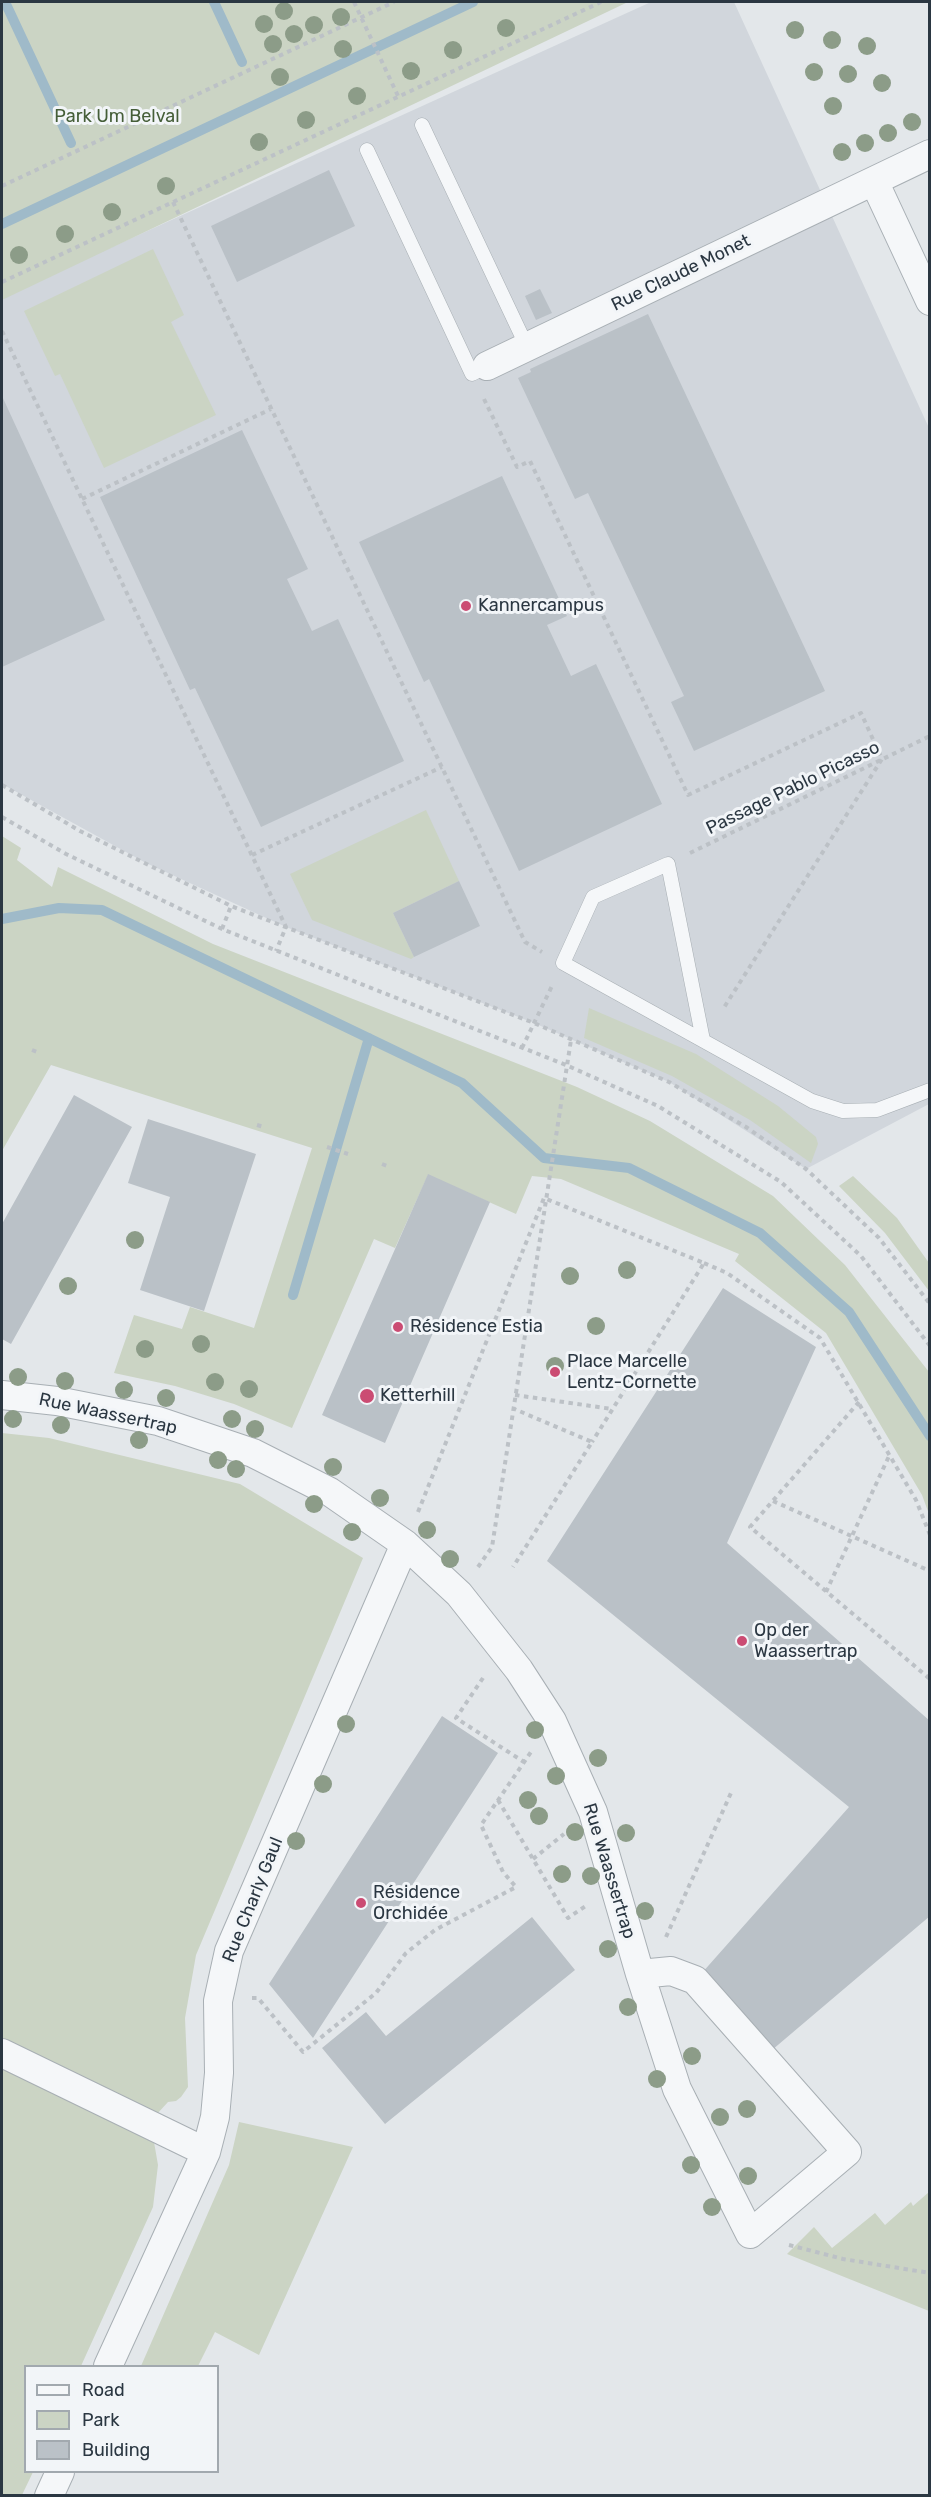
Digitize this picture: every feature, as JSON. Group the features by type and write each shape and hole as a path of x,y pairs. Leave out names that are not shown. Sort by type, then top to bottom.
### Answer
{"street":[{"name":"Rue Claude Monet","path":"480,370 874,181 927,162"},
{"path":"874,181 930,301"},
{"name":"Rue Waassertrap","path":"2,1395 57,1401 158,1421 253,1452 330,1492 405,1544 459,1594 519,1670 552,1721 593,1812 640,1974 677,2089 750,2234 848,2152 695,1980 671,1971 640,1974"},
{"name":"Rue Charly Gaul","path":"109,2365 206,2152 215,2117 219,2073 218,2001 229,1951 405,1544"},
{"path":"2,2053 206,2152"},
{"path":"49,2496 60,2473"}],"lane":[{"path":"422,125 527,347"},
{"path":"367,150 480,370"},
{"path":"703,1040 668,864 593,897 563,963 812,1101 843,1111 877,1110 930,1090"}],"path":[{"path":"354,2 399,96"},
{"path":"2,186 394,2"},
{"path":"2,282 601,2"},
{"path":"173,202 525,942 563,963 522,1048"},
{"path":"2,331 286,927 276,951"},
{"path":"480,370 517,467 530,461 688,795 861,713 882,759 703,1040"},
{"path":"82,499 271,409"},
{"name":"Passage Pablo Picasso","path":"668,864 930,736"},
{"path":"252,855 442,767"},
{"path":"2,785 80,831 231,906 534,1023 669,1082 746,1127 807,1169 879,1238 930,1304"},
{"path":"2,817 66,854 222,929 566,1065 658,1106 781,1182 861,1256 930,1346"},
{"path":"222,929 231,906"},
{"path":"459,1594 492,1547 544,1198 571,1040"},
{"path":"32,1050 40,1053"},
{"path":"257,1125 264,1127"},
{"path":"327,1147 348,1154"},
{"path":"382,1164 390,1167"},
{"path":"544,1198 727,1273 820,1338 916,1500 930,1535"},
{"path":"423,1500 544,1198"},
{"path":"513,1567 704,1263"},
{"path":"514,1395 612,1409"},
{"path":"859,1402 750,1527 930,1678"},
{"path":"512,1408 592,1442"},
{"path":"826,1592 890,1454"},
{"path":"773,1501 930,1570"},
{"path":"502,1649 456,1718 524,1762"},
{"path":"218,2001 258,1998 303,2052 376,1993 406,1953 435,1930 516,1887 503,1872 481,1825 552,1721"},
{"path":"664,1940 731,1793"},
{"path":"498,1800 568,1918 582,1909"},
{"path":"800,2248 843,2259 930,2273"}],"shaded area":[{"name":"Kannercampus","path":"651,2 734,2 929,428 929,1104 806,1169 669,1082 534,1023 286,927 146,863 2,784 2,297"}],"green space":[{"name":"Park Um Belval","path":"2,2 628,2 2,300"},
{"path":"153,249 184,315 171,322 216,415 104,468 60,374 55,376 24,311"},
{"path":"426,810 459,881 393,913 414,957 411,959 312,920 290,874"},
{"path":"2,836 21,848 17,860 52,887 58,867 213,944 577,1087 650,1121 773,1196 845,1265 929,1372 929,1514 922,1495 826,1333 735,1261 739,1254 561,1179 532,1176 516,1214 428,1175 395,1248 374,1239 292,1428 234,1404 175,1386 114,1373 134,1315 182,1329 190,1307 254,1328 312,1148 51,1065 2,1151"},
{"path":"589,1008 696,1054 778,1106 816,1137 818,1144 811,1163 750,1120 672,1076 584,1038"},
{"path":"853,1176 897,1218 929,1263 929,1291 885,1233 839,1186"},
{"path":"2,1433 49,1438 240,1484 363,1558 196,1955 185,2018 188,2087 181,2097 176,2101 168,2102 157,2114 2,2038"},
{"path":"2,2068 154,2142 158,2165 153,2207 81,2365 24,2365 24,2473 33,2473 22,2495 2,2495"},
{"path":"239,2122 353,2147 259,2355 215,2332 198,2365 141,2365 229,2165"},
{"path":"929,2192 929,2311 787,2254 814,2227 832,2248 875,2213 885,2225 911,2202 913,2206"}],"building":[{"path":"329,170 355,226 237,282 211,226"},
{"path":"540,289 552,313 536,320 525,296"},
{"path":"648,314 825,691 694,751 671,702 684,696 588,493 575,499 518,378 531,372 530,369"},
{"path":"2,396 105,620 2,667"},
{"path":"242,430 308,569 287,579 312,631 338,619 404,761 261,827 195,688 190,690 100,497"},
{"path":"502,476 567,616 547,625 571,676 596,664 662,804 519,871 429,679 424,682 359,542"},
{"path":"459,881 480,926 414,957 393,913"},
{"path":"74,1095 132,1127 11,1344 2,1339 2,1224"},
{"path":"148,1119 256,1154 204,1311 140,1290 170,1197 128,1183"},
{"name":"Résidence Estia","path":"428,1174 490,1202 385,1443 322,1415"},
{"name":"Op der Waassertrap","path":"723,1288 816,1347 727,1543 930,1721 930,1916 772,2050 701,1974 849,1807 547,1561"},
{"name":"Résidence Orchidée","path":"442,1716 498,1753 313,2038 269,1984"},
{"name":"Résidence Orchidée","path":"532,1917 575,1970 385,2124 322,2048 366,2012 386,2036"}],"waterway":[{"path":"5,2 71,143"},
{"path":"214,2 242,62"},
{"path":"2,224 473,2"},
{"path":"2,919 59,908 102,910 462,1083 544,1158 629,1168 760,1233 849,1312 930,1436"},
{"path":"293,1295 369,1038"}],"place":[{"name":"Kannercampus","path":"466,606"},
{"name":"Résidence Estia","path":"398,1327"},
{"name":"Place Marcelle Lentz-Cornette","path":"555,1372"},
{"name":"Ketterhill","path":"367,1396"},
{"name":"Op der Waassertrap","path":"742,1641"},
{"name":"Résidence Orchidée","path":"361,1903"}]}
